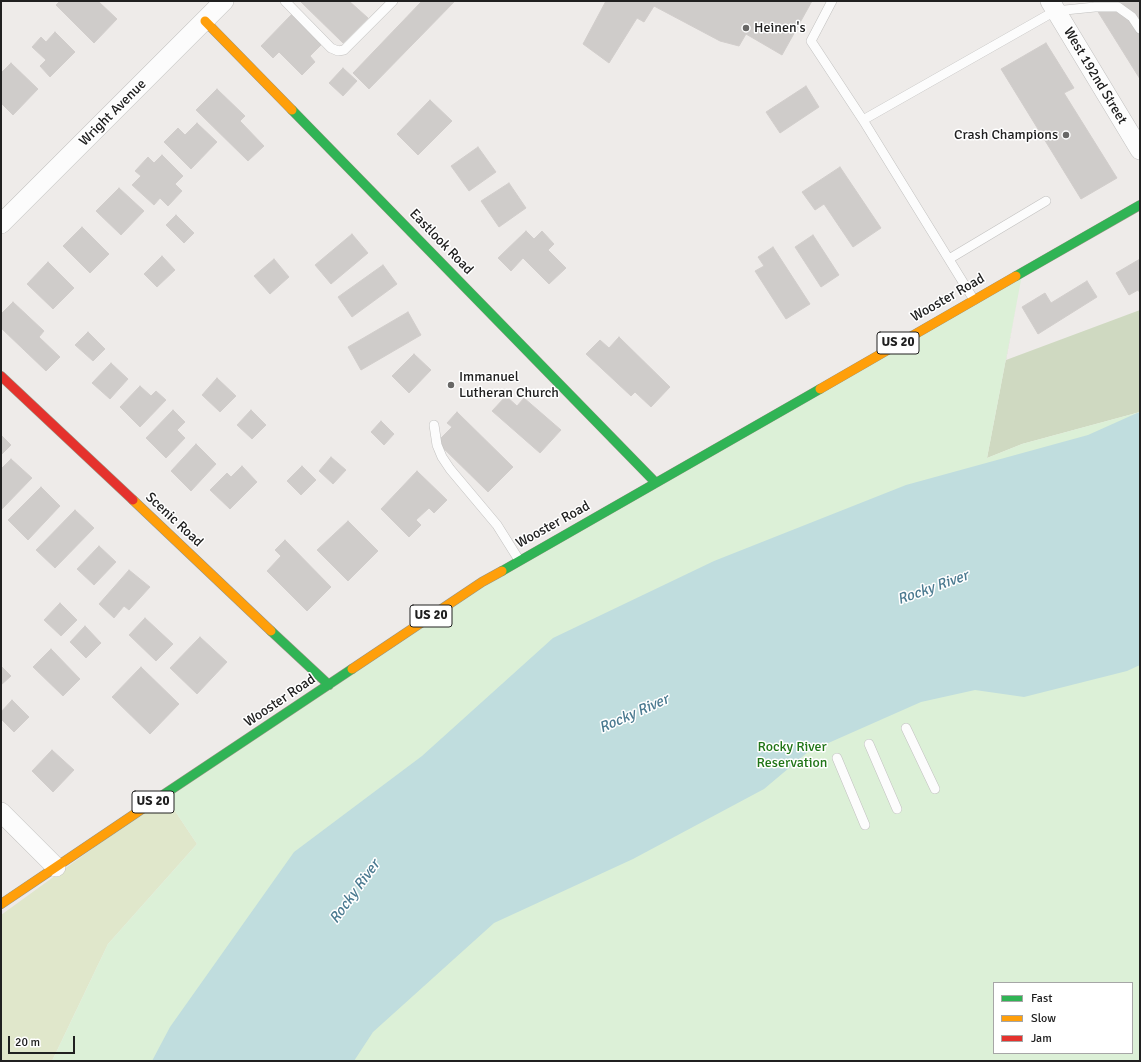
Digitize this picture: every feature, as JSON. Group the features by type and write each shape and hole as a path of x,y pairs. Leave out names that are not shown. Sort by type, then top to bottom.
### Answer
{"main road":[{"name":"Eastlook Road","path":"206,21 656,483"},
{"name":"Wooster Road","path":"1,904 482,582 1140,205"},
{"name":"Scenic Road","path":"1,376 328,685"}],"street":[{"name":"Wright Avenue","path":"1,224 206,21 224,1"},
{"name":"West 192nd Street","path":"1052,6 1140,150"},
{"path":"1,812 56,867"}],"lane":[{"path":"285,1 332,48 338,51 344,50 393,1"},
{"path":"832,1 811,41 863,120 974,300"},
{"path":"863,120 1052,6 1118,8 1132,17 1140,29"},
{"path":"949,260 1046,202"},
{"path":"434,425 437,445 442,457 450,469 497,525 519,560"},
{"path":"906,728 935,790"},
{"path":"869,744 897,808"},
{"path":"837,758 865,825"}],"green space":[{"name":"Rocky River Reservation","path":"1022,275 987,458 1022,444 1140,412 1140,1061 52,1061 108,944 197,844 165,796 456,594"},
{"path":"1018,296 1006,360 1140,310 1140,412 1022,444 987,458"},
{"path":"165,796 197,844 108,944 52,1061 1,1061 1,915"}],"water":[{"name":"Rocky River","path":"1140,412 1140,665 1127,671 1024,697 975,690 921,702 808,752 764,789 633,859 494,923 373,1032 354,1061 152,1061 170,1027 294,852 422,756 553,638 714,561 906,485 1088,435"}],"building":[{"path":"60,1 98,1 117,19 94,43 56,5"},
{"path":"300,1 349,1 368,18 343,43"},
{"path":"422,1 455,1 369,89 353,73"},
{"name":"Heinen's","path":"606,1 812,1 782,55 746,34 739,46 720,41 654,6 644,22 637,18 609,63 583,44"},
{"path":"1092,1 1140,1 1140,79 1095,7"},
{"path":"292,14 322,44 310,56 315,62 302,75 279,52 273,58 261,46"},
{"path":"55,32 75,52 50,77 40,66 46,60 32,47 41,37 46,42"},
{"name":"Crash Champions","path":"1046,43 1074,88 1064,93 1117,178 1081,199 1001,69"},
{"path":"11,63 38,89 13,115 1,103 1,73"},
{"path":"343,68 357,81 343,96 329,83"},
{"path":"806,86 819,107 780,133 766,112"},
{"path":"217,89 245,116 240,121 264,146 248,161 196,110"},
{"path":"430,100 452,121 418,155 397,134"},
{"path":"197,123 217,142 191,169 164,142 178,128 185,135"},
{"path":"478,147 496,172 469,191 451,166"},
{"path":"162,155 183,176 175,184 182,191 168,206 160,198 154,205 132,185 141,176 135,171 148,157 154,163"},
{"path":"840,167 881,228 853,247 824,204 815,210 802,192"},
{"path":"509,183 526,208 499,227 481,201"},
{"path":"119,188 144,211 121,235 96,211"},
{"path":"176,215 194,233 184,243 166,225"},
{"path":"82,227 109,254 90,273 63,246"},
{"path":"526,231 534,239 542,231 554,244 548,250 566,268 549,284 523,258 511,271 498,258"},
{"path":"352,234 368,253 331,284 315,265"},
{"path":"813,235 839,275 821,287 795,247"},
{"path":"773,247 810,304 786,319 755,271 764,266 758,257"},
{"path":"162,256 175,270 157,287 144,274"},
{"path":"274,259 289,277 270,294 254,276"},
{"path":"1140,259 1140,293 1138,290 1129,295 1116,273"},
{"path":"48,262 74,288 53,309 27,284"},
{"path":"383,265 397,284 352,317 338,297"},
{"path":"1087,281 1097,297 1038,334 1022,307 1045,293 1051,303"},
{"path":"13,302 44,331 39,337 60,357 46,371 1,328 1,314"},
{"path":"408,312 421,335 361,370 348,347"},
{"path":"88,332 105,349 93,361 75,345"},
{"path":"619,337 670,387 651,407 635,392 631,396 586,354 600,340 609,348"},
{"path":"414,354 431,370 409,393 392,376"},
{"path":"111,363 128,379 110,399 92,383"},
{"path":"217,378 236,396 220,412 202,395"},
{"path":"140,386 151,396 156,391 166,400 140,427 120,407"},
{"path":"506,396 517,406 524,398 561,430 540,453 492,411"},
{"path":"173,410 185,422 177,430 185,438 166,458 146,438"},
{"path":"251,410 266,425 252,439 237,425"},
{"path":"457,412 513,467 488,492 437,442 452,427 447,423"},
{"path":"381,421 394,434 384,445 371,432"},
{"path":"1,435 11,445 1,455"},
{"path":"196,444 216,464 191,491 171,471"},
{"path":"331,457 346,470 333,484 319,471"},
{"path":"11,459 32,478 1,510 1,469"},
{"path":"242,466 257,482 230,509 210,490 227,473 231,477"},
{"path":"302,466 316,480 301,495 287,481"},
{"path":"417,471 447,500 434,513 429,508 416,520 421,525 409,537 381,509"},
{"path":"41,487 60,506 28,540 8,520"},
{"path":"75,510 94,528 55,568 36,550"},
{"path":"348,521 378,551 348,581 317,550"},
{"path":"285,540 331,587 307,611 267,571 281,556 275,550"},
{"path":"99,546 116,562 94,585 77,569"},
{"path":"129,570 150,587 129,610 124,606 114,618 99,604"},
{"path":"60,603 77,620 61,636 44,620"},
{"path":"145,618 173,644 156,661 129,635"},
{"path":"85,626 101,643 86,658 70,642"},
{"path":"200,637 227,662 197,694 170,668"},
{"path":"51,649 80,679 63,696 33,667"},
{"path":"1,666 11,676 1,685"},
{"path":"141,667 179,704 150,734 112,697"},
{"path":"12,700 29,717 14,732 1,719 1,712"},
{"path":"52,750 74,770 53,792 32,771"}],"traffic: fast":[{"path":"292,110 656,483"},
{"path":"1016,276 1140,205"},
{"path":"502,571 820,389"},
{"path":"271,631 329,685"},
{"path":"145,807 352,669"}],"traffic: slow":[{"path":"205,21 292,110"},
{"path":"820,389 1016,276"},
{"path":"133,500 271,631"},
{"path":"352,669 482,582 502,571"},
{"path":"1,904 145,807"}],"traffic: jam":[{"path":"1,376 133,500"}],"place":[{"name":"Heinen's","path":"746,28"},
{"name":"Crash Champions","path":"1066,135"},
{"name":"Immanuel Lutheran Church","path":"451,385"}]}
